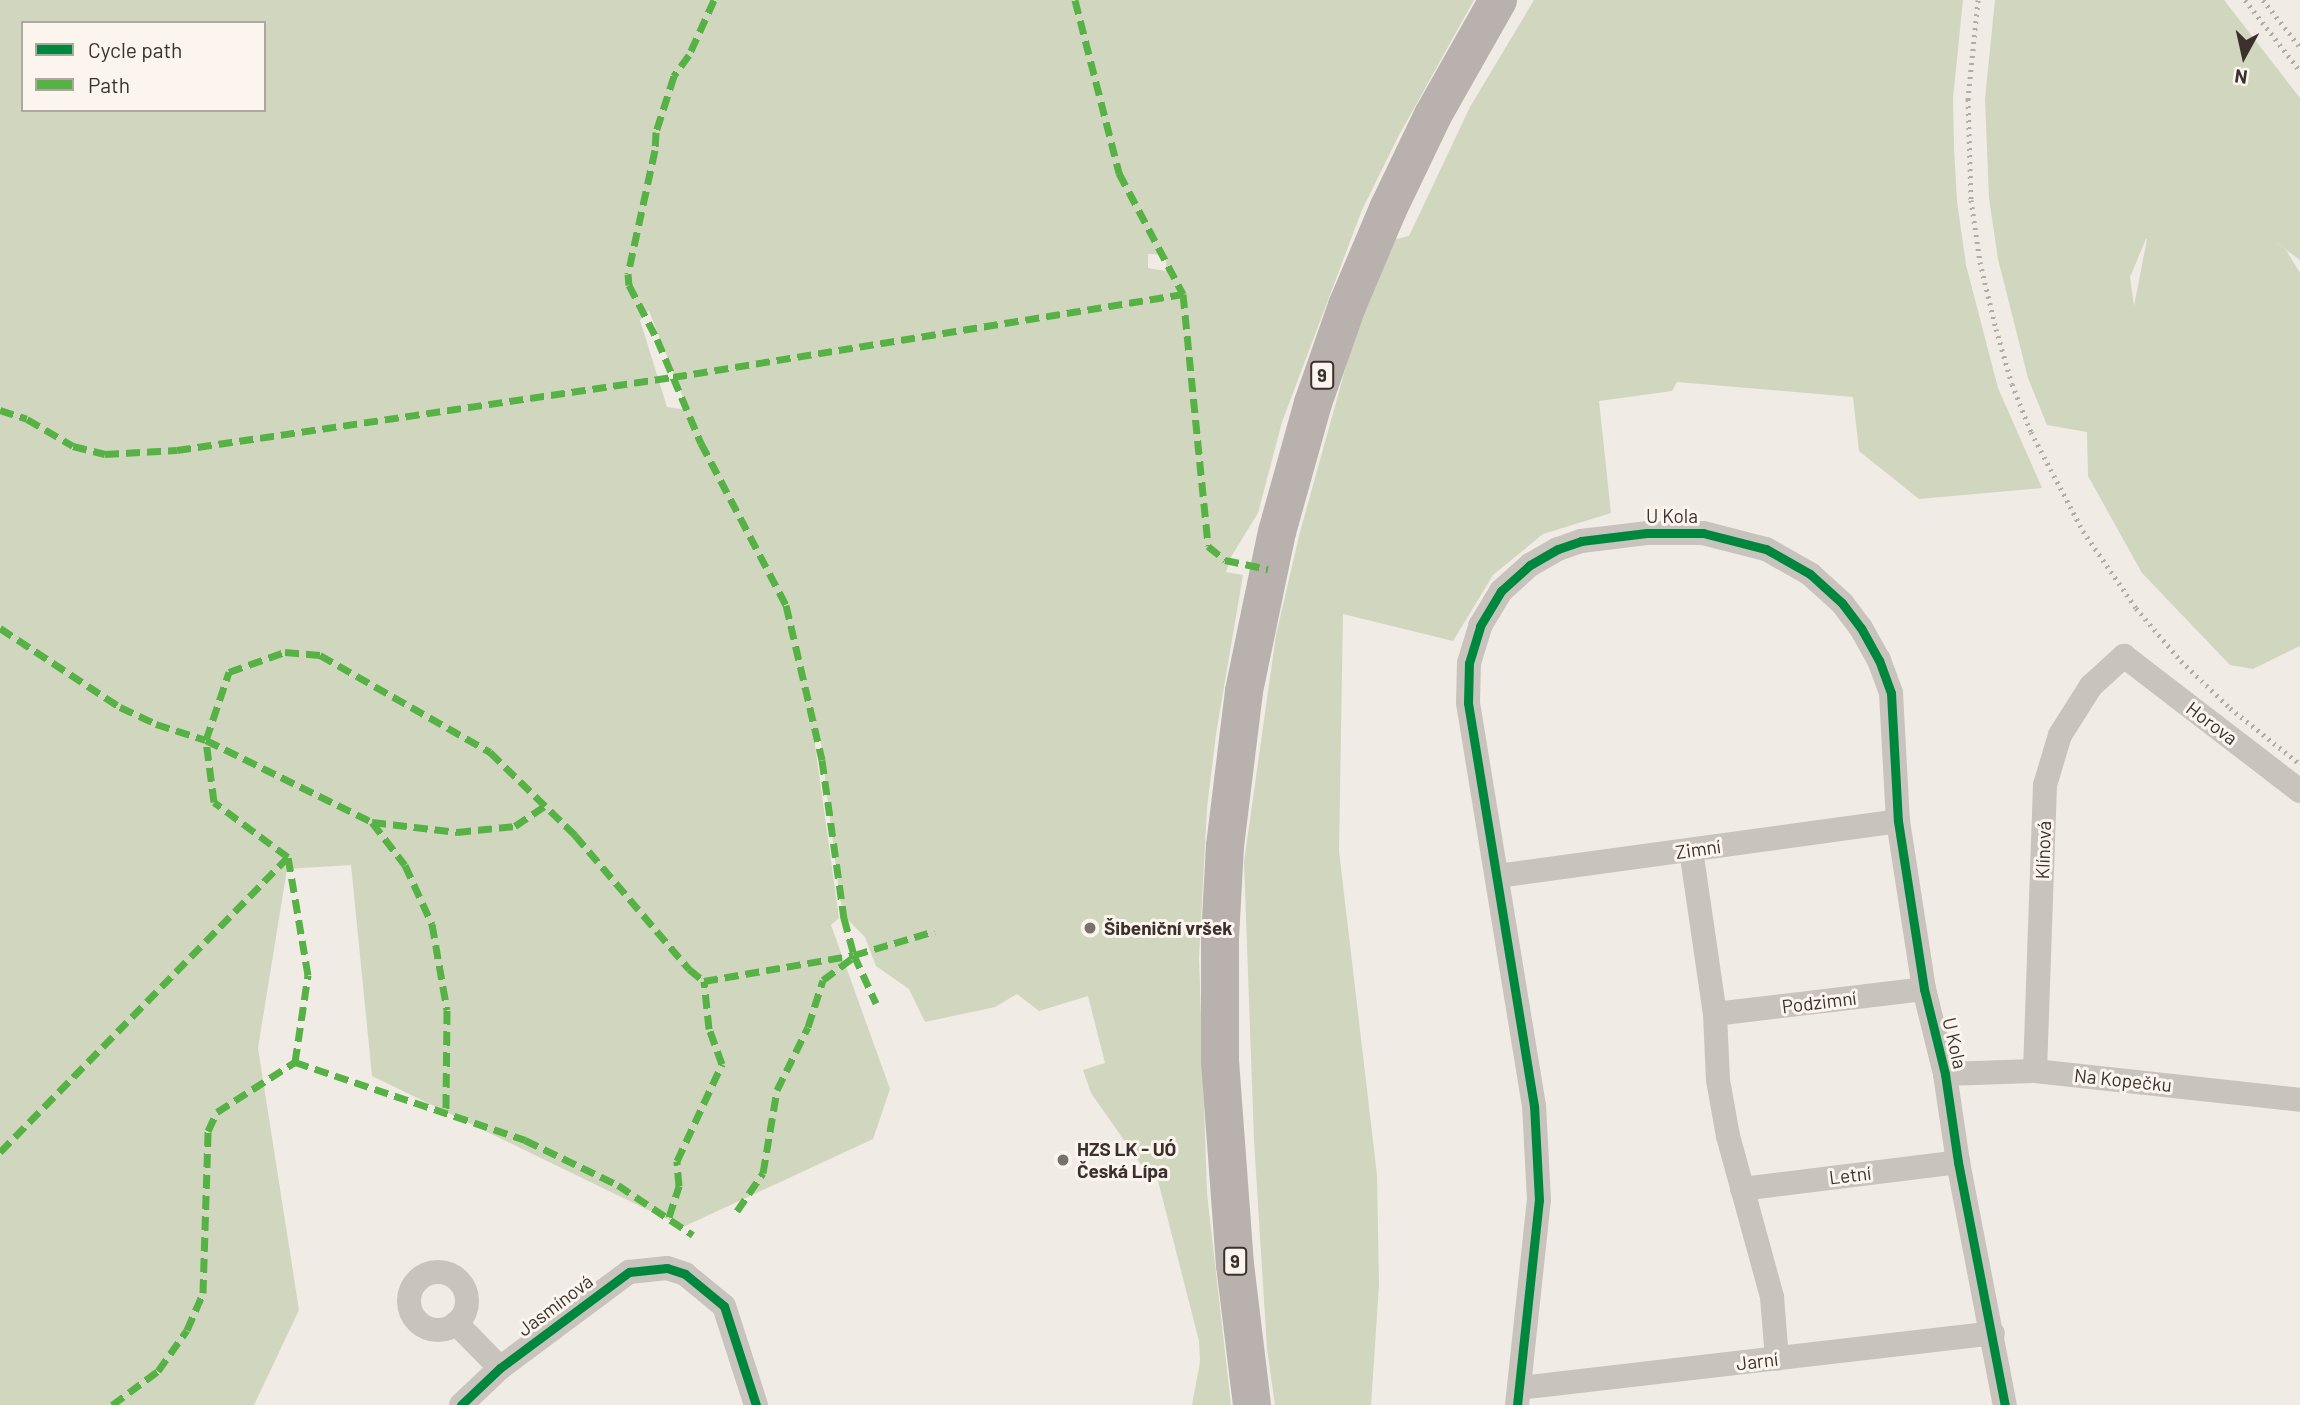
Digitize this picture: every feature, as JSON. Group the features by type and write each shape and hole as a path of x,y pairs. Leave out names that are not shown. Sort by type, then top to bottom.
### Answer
{"main road":[{"name":"9","path":"1252,1405 1228,1186 1220,1060 1220,938 1225,846 1244,691 1283,508 1313,403 1347,306 1388,209 1428,125 1498,0"}],"street":[{"name":"U Kola","path":"1519,1397 1539,1200 1534,1106 1468,703 1469,663 1480,626 1501,592 1530,565 1558,549 1608,536 1703,533 1732,538 1766,549 1810,574 1842,603 1861,628 1879,660 1891,694 1898,821 1924,989 1945,1074 1958,1162 2005,1405"},
{"name":"Horova","path":"2124,656 2300,791"},
{"name":"Klínová","path":"2035,1070 2045,785 2060,736 2091,686 2124,656"},
{"name":"Zimní","path":"1498,876 1898,821"},
{"path":"1691,849 1715,1014 1718,1080 1728,1136 1772,1297 1777,1359"},
{"name":"Podzimní","path":"1715,1014 1924,989"},
{"name":"Na Kopečku","path":"1945,1074 2035,1070 2300,1100"},
{"name":"Letní","path":"1742,1189 1958,1162"},
{"name":"Jasmínová","path":"461,1405 500,1368 629,1272 667,1268 685,1274 724,1306 755,1405"},
{"path":"456,1324 500,1368"},
{"name":"Jarní","path":"1519,1397 1777,1359 1993,1333"}],"green space":[{"path":"0,0 1474,0 1398,137 1362,210 1282,422 1258,513 1231,557 1226,572 1243,575 1216,734 1207,808 1199,958 1207,1193 1231,1405 1192,1405 1200,1362 1199,1341 1155,1169 1142,1166 1091,1093 1083,1070 1105,1063 1088,996 1039,1011 1017,994 995,1007 925,1022 909,989 876,966 865,937 848,920 840,900 820,736 814,738 839,918 831,925 890,1089 873,1139 683,1227 372,1076 351,865 287,869 258,1048 299,1310 254,1405 0,1405","holes":["1148,254 1166,255 1166,271 1148,268","649,311 688,410 667,407 640,320"]},
{"path":"1534,0 1963,0 1953,98 1957,201 1966,265 1998,388 2042,488 1919,499 1859,451 1853,397 1677,382 1672,391 1599,401 1611,513 1543,534 1493,575 1453,641 1343,614 1339,851 1377,1175 1379,1285 1371,1405 1275,1405 1267,1349 1254,1140 1244,862 1276,635 1300,532 1353,341 1393,240 1409,236 1470,107"},
{"path":"1995,0 2224,0 2300,98 2300,260 2273,240 2286,250 2300,273 2300,646 2253,669 2230,665 2142,573 2088,476 2087,432 2047,425 2028,378 1998,259 1989,198 1985,99","holes":["2147,239 2134,306 2130,277"]}],"railway":[{"path":"1978,0 1968,99 1971,200 1980,262 1996,329 2012,384 2031,432 2083,531 2136,608 2181,661 2230,708 2300,764"},
{"path":"2245,0 2300,71"},
{"path":"2263,0 2300,47"}],"marked path":[{"path":"714,0 689,55 674,76 656,132 655,150 628,274 629,285 657,339 701,443 786,605 822,760 844,918 854,955 876,1003"},
{"path":"1075,0 1119,173 1183,294 1208,546 1225,560 1268,569"},
{"path":"0,410 27,419 73,446 105,454 177,450 673,377 1183,294"},
{"path":"0,628 120,707 156,724 206,740 372,822 457,832 515,826 545,806"},
{"path":"112,1405 158,1371 187,1330 203,1293 208,1131 217,1112 295,1062 308,975 288,857 214,802 206,740 229,672 285,652 320,655 490,752 575,835 689,969 704,981 854,955 935,931"},
{"path":"372,822 405,865 432,924 447,1010 446,1114"},
{"path":"0,1152 288,857"},
{"path":"737,1211 763,1173 777,1090 808,1027 823,980 852,958"},
{"path":"669,1217 679,1186 677,1161 722,1064 709,1029 704,981"},
{"path":"295,1062 525,1140 618,1185 693,1235"}],"cycle path":[{"path":"1517,1405 1539,1200 1534,1106 1468,703 1469,663 1480,626 1501,591 1530,565 1558,549 1581,541 1647,533 1703,533 1766,549 1810,574 1842,603 1861,628 1879,660 1891,693 1898,821 1924,989 1945,1074 1958,1162 2005,1405"},
{"path":"461,1405 500,1368 629,1272 667,1268 685,1274 724,1306 756,1405"}],"place":[{"name":"Šibeniční vršek","path":"1090,928"},
{"name":"HZS LK - UÓ Česká Lípa","path":"1063,1160"}]}
